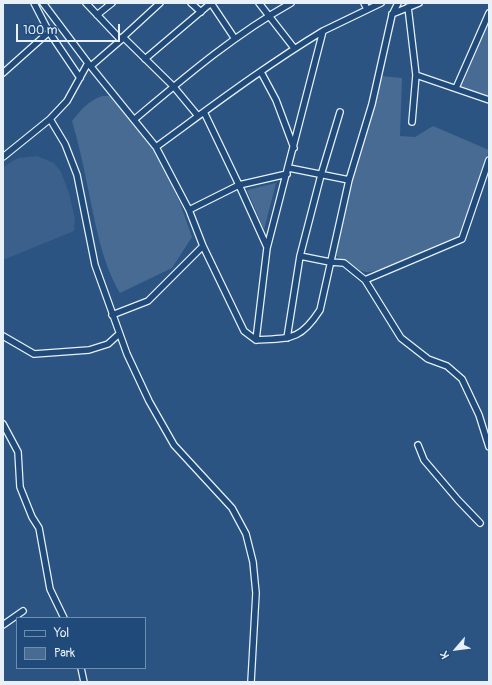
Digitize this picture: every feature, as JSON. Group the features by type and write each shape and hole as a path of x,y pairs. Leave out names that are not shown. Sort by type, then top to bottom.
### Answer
{"street":[{"path":"34,3 50,32 80,78"},
{"path":"43,3 90,65 156,147 189,210 203,246 244,331 256,340 287,338 299,334 309,326 320,310 349,180 372,104 380,60 392,15 398,3"},
{"path":"86,3 174,87 198,116"},
{"path":"98,15 112,3"},
{"path":"3,157 50,119 67,101 80,78 90,65 160,3"},
{"path":"191,3 201,12"},
{"path":"145,59 211,3 235,39"},
{"path":"259,3 294,48"},
{"path":"135,119 235,39 291,3"},
{"path":"156,147 294,48 366,6 381,3"},
{"path":"392,15 419,3"},
{"path":"408,7 416,75 412,122"},
{"path":"456,88 489,13"},
{"path":"256,340 267,248 294,149 323,31"},
{"path":"3,74 50,32"},
{"path":"261,72 276,100 294,149"},
{"path":"416,75 489,100"},
{"path":"204,112 267,248"},
{"path":"287,338 300,256 321,175 340,112"},
{"path":"50,119 65,144 77,175 95,265 119,334 149,401 174,445 232,508 246,534 253,562 256,593 250,682"},
{"path":"365,280 462,239 489,160"},
{"path":"189,210 239,185 288,171 349,180"},
{"path":"112,315 148,301 203,246"},
{"path":"300,256 330,262 344,263 365,280 401,338 428,359 447,366 462,379 479,415 489,448"},
{"path":"3,336 34,354 89,350 108,344 119,334"},
{"path":"3,424 18,452 20,487 32,517 39,528 50,589 64,617"},
{"path":"418,446 424,460 480,523"},
{"path":"3,625 23,611"},
{"path":"81,669 84,682"}],"shaded area":[{"path":"37,156 54,163 61,172 69,193 75,219 74,231 3,260 3,167 18,158"}],"green space":[{"path":"489,23 489,96 461,87"},
{"path":"381,76 402,78 400,136 415,137 433,126 489,150 458,238 398,264 384,269 366,272 354,267 336,256 361,143"},
{"path":"102,96 115,96 153,146 180,203 192,237 172,268 120,293 113,281 99,240 72,121 89,103"},
{"path":"276,183 264,230 247,190"}]}
